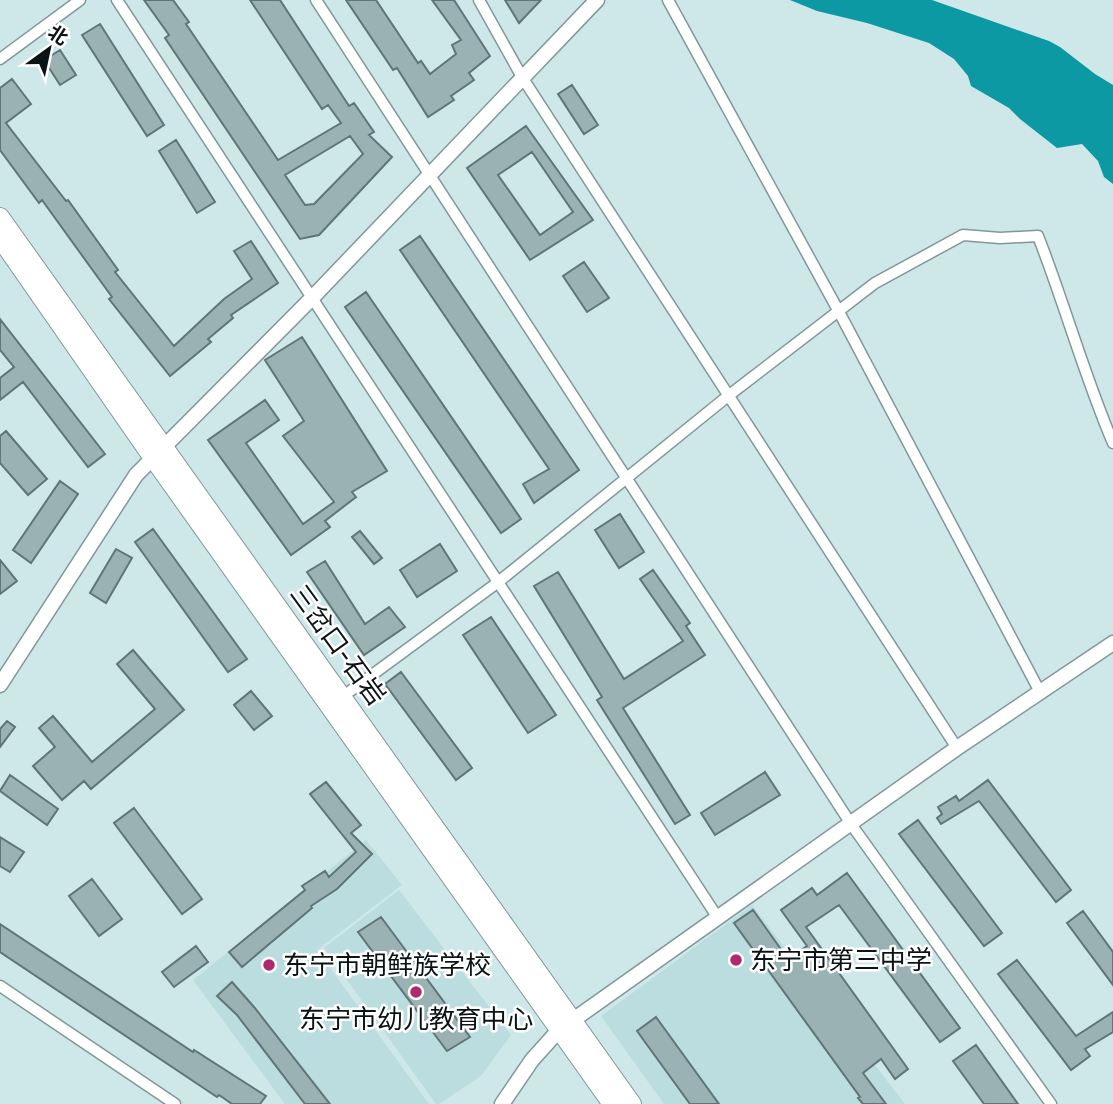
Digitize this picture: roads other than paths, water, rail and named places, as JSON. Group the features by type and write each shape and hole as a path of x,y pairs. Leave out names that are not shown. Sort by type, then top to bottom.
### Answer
{"highway":[{"name":"三岔口-石岩","path":"0,217 158,452"},
{"name":"三岔口-石岩","path":"0,238 158,452 566,1025 632,1104"},
{"name":"三岔口-石岩","path":"566,1025 612,1104"}],"street":[{"path":"0,59 80,0"},
{"path":"117,0 718,918"},
{"path":"316,0 851,824 1051,1104"},
{"path":"479,0 522,76 957,748"},
{"path":"0,685 136,475 311,299 597,0"},
{"path":"668,0 838,310 1040,692"},
{"path":"336,701 497,583 838,310 875,284 963,234 1000,238 1038,236 1056,281 1091,391 1113,443"},
{"path":"502,1104 532,1060 566,1025 957,748 1113,643"},
{"path":"0,986 175,1104"}],"water":[{"path":"790,0 932,0 1060,47 1113,85 1113,184 1104,177 1098,161 1082,144 1057,148 1009,108 971,86 968,76 954,59 929,43 867,23 817,11"}],"place":[{"name":"东宁市第三中学","path":"736,960"},
{"name":"东宁市朝鲜族学校","path":"269,965"},
{"name":"东宁市幼儿教育中心","path":"416,992"}]}
